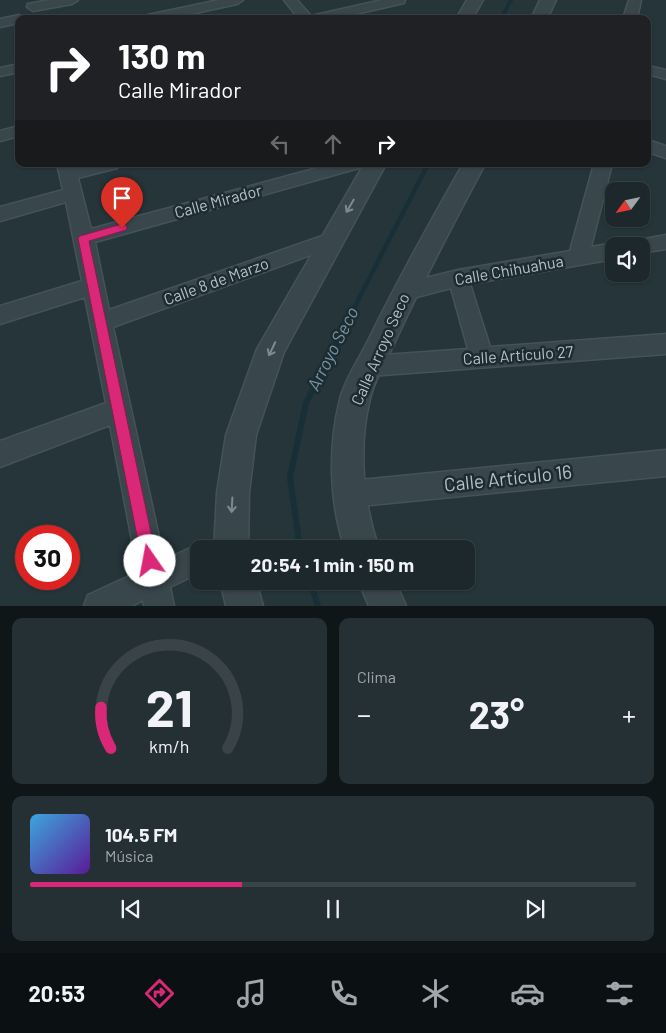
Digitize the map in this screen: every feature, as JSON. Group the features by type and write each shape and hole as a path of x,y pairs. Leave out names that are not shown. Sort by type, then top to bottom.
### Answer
{"street":[{"path":"34,11 72,0"},
{"path":"167,15 237,0"},
{"path":"290,0 303,15"},
{"path":"333,15 399,0"},
{"path":"466,15 474,0"},
{"path":"541,15 548,0"},
{"path":"631,15 635,0"},
{"path":"0,23 15,20"},
{"path":"0,72 15,69"},
{"path":"651,71 666,75"},
{"path":"0,136 15,133"},
{"path":"651,147 666,152"},
{"path":"0,214 69,178 102,167"},
{"name":"Calle Mirador","path":"84,238 342,167"},
{"path":"227,540 242,435 271,349 372,167"},
{"name":"Calle Arroyo Seco","path":"359,540 354,526 350,494 348,445 355,398 405,291 472,167"},
{"path":"578,258 602,167"},
{"path":"69,178 84,238 156,593"},
{"name":"Calle 8 de Marzo","path":"100,322 331,240"},
{"path":"650,245 666,242"},
{"name":"Calle Chihuahua","path":"405,291 458,278 605,253"},
{"path":"458,278 482,357"},
{"path":"0,315 93,286"},
{"name":"Calle Artículo 27","path":"370,366 666,344"},
{"path":"0,454 118,410"},
{"name":"Calle Artículo 16","path":"350,494 666,463"},
{"path":"99,606 156,593 190,565"},
{"path":"240,590 244,606"},
{"path":"380,590 388,606"}],"waterway":[{"name":"Arroyo Seco","path":"503,15 511,0"},
{"name":"Arroyo Seco","path":"335,345 426,167"},
{"name":"Arroyo Seco","path":"299,540 290,477 306,403 336,344"},
{"name":"Arroyo Seco","path":"313,590 318,606"}],"route":[{"path":"122,228 84,238 150,561"}]}
